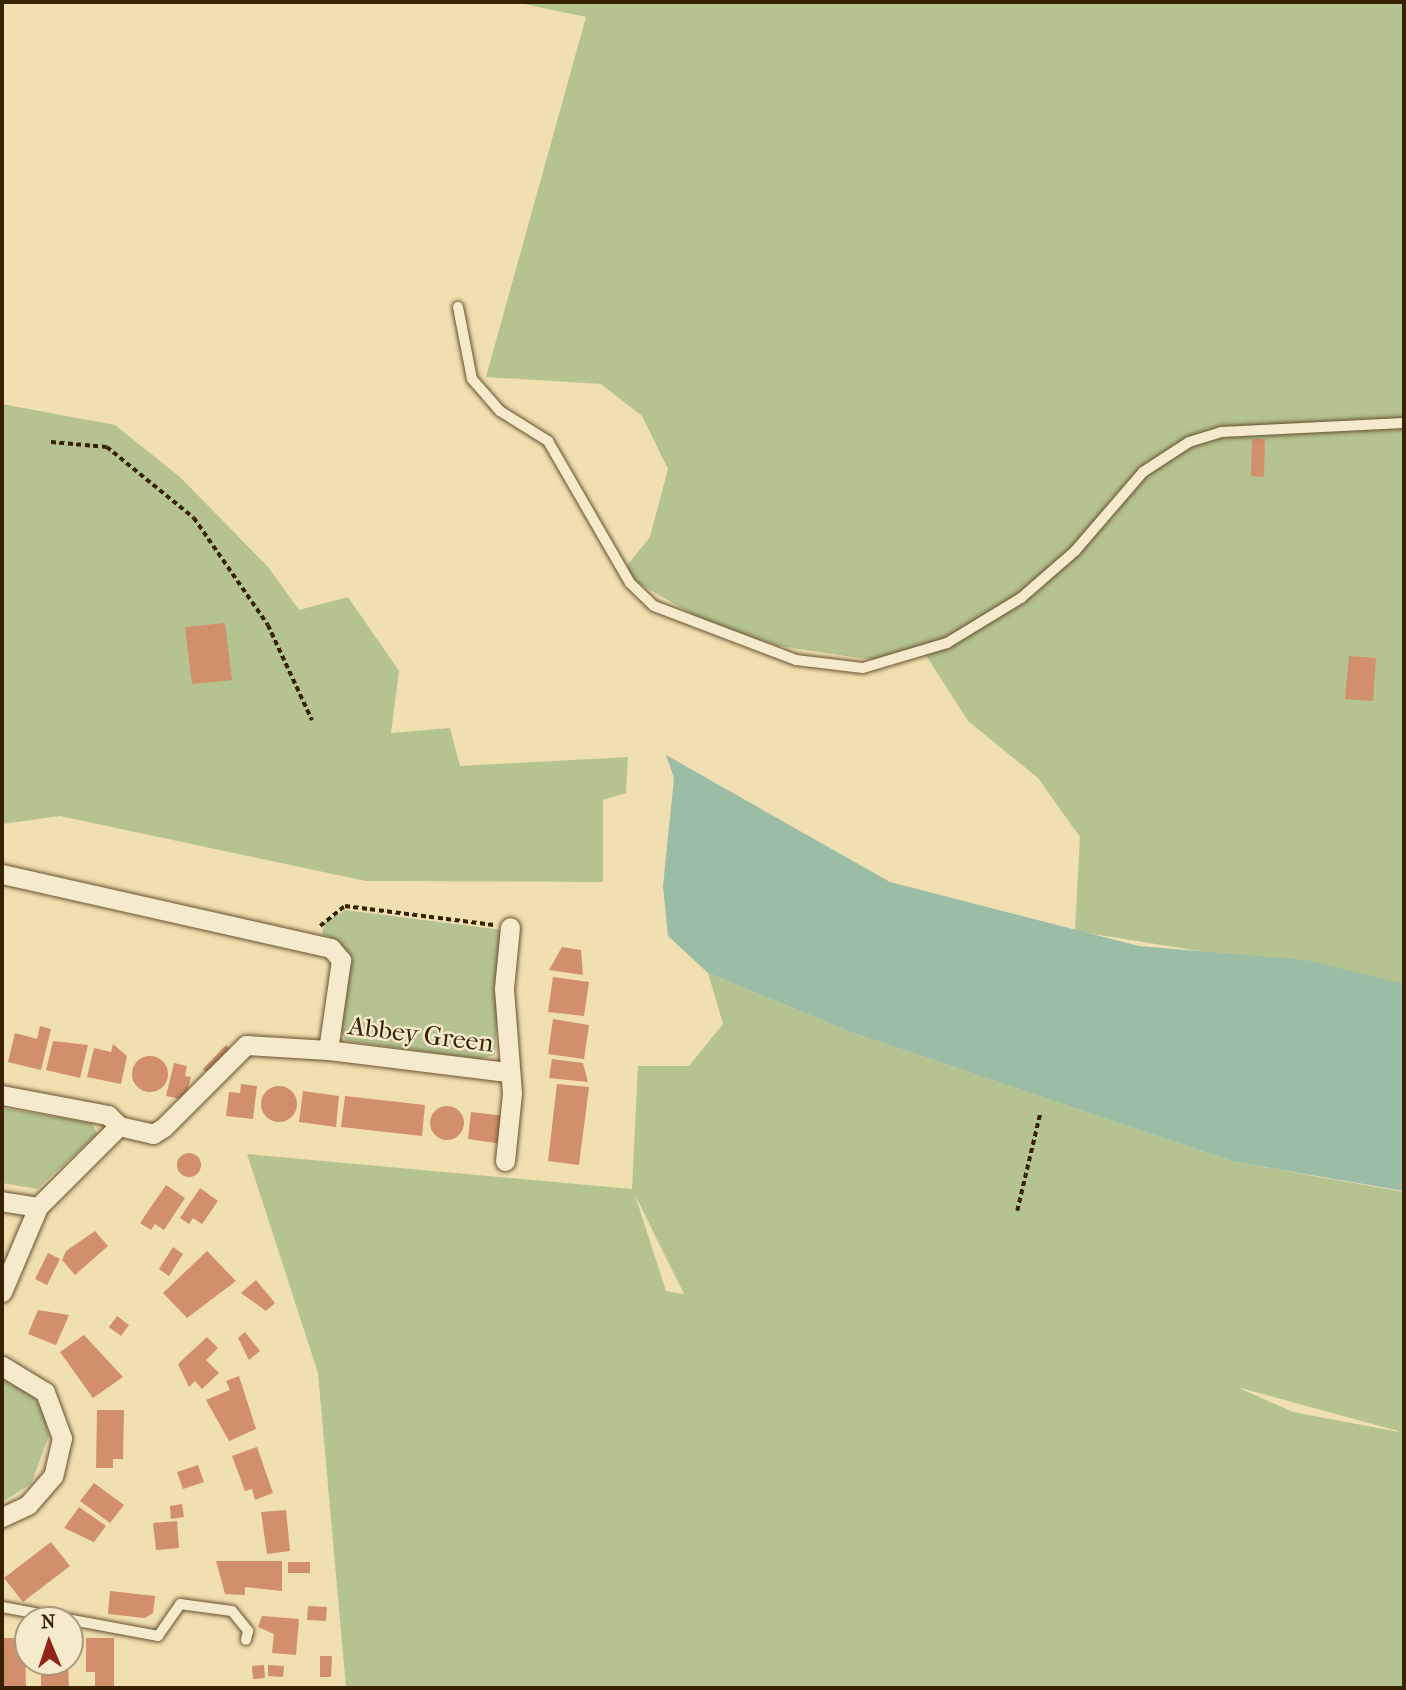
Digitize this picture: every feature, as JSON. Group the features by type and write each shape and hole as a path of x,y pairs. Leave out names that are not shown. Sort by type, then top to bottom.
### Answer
{"street":[{"name":"Abbey Green","path":"2,874 337,951 341,960 328,1050"},
{"name":"Abbey Green","path":"505,1161 508,1072 504,988 510,927"},
{"name":"Abbey Green","path":"2,1095 108,1115 120,1126 153,1134 164,1127 246,1045 328,1050 508,1072"},
{"path":"2,1292 38,1207 120,1126"},
{"path":"2,1201 38,1207"},
{"path":"2,1366 45,1392 62,1438 53,1476 28,1505 2,1517"}],"lane":[{"path":"457,307 472,379 500,411 548,442 617,562 654,606 796,660 863,668 947,643 1021,598 1075,551 1143,472 1189,442 1221,432 1404,423"},
{"path":"2,1607 158,1636 180,1604 193,1605 232,1611 248,1631 246,1640"}],"path":[{"path":"51,442 107,447 194,518 268,625 312,720"},
{"path":"317,945 321,919 345,906 510,927"},
{"path":"1017,1212 1040,1114"}],"shaded area":[{"path":"515,2 1404,2 1404,984 1075,931 1080,837 1038,778 968,721 922,649 873,660 779,646 704,621 621,573 650,537 668,469 642,416 601,384 486,377 586,17"},
{"path":"2,404 115,425 180,477 269,568 299,610 348,597 399,671 391,733 450,728 460,766 628,757 626,793 603,800 603,882 366,881 60,816 2,824"},
{"path":"666,755 890,882 1139,946 1305,960 1404,984 1404,1191 1235,1162 853,1033 708,973 668,936 663,886 674,778"},
{"path":"345,910 502,930 495,1055 479,1059 346,1041 341,1032 349,961 336,940 322,934 325,922"},
{"path":"708,973 853,1033 1235,1162 1404,1192 1404,1688 346,1688 318,1373 247,1154 632,1189 638,1066 689,1066 723,1024","holes":["635,1195 684,1294 666,1291","1237,1387 1398,1431 1399,1432 1293,1412"]},
{"path":"2,1108 92,1123 97,1134 37,1189 2,1183"},
{"path":"2,1374 28,1389 44,1412 49,1436 31,1484 2,1502"}],"building":[{"path":"1252,439 1265,439 1264,477 1251,476"},
{"path":"225,623 232,680 192,684 185,627"},
{"path":"1349,656 1376,658 1373,701 1345,699"},
{"path":"562,947 581,950 583,975 549,970"},
{"path":"553,977 589,982 584,1016 548,1012"},
{"path":"553,1019 589,1025 584,1059 548,1054"},
{"path":"40,1026 51,1029 41,1070 8,1062 15,1033 37,1039"},
{"path":"53,1041 88,1045 80,1078 46,1070"},
{"path":"113,1044 127,1056 121,1084 87,1077 94,1048 111,1052"},
{"path":"226,1045 234,1052 210,1076 203,1069"},
{"path":"150,1056 163,1061 168,1074 163,1087 150,1092 137,1087 132,1074 137,1061"},
{"path":"552,1059 583,1063 588,1082 549,1078"},
{"path":"174,1063 187,1066 185,1076 191,1077 185,1100 166,1096"},
{"path":"241,1084 257,1086 253,1119 226,1116 229,1092 240,1093"},
{"path":"557,1084 589,1087 579,1165 548,1161"},
{"path":"279,1086 292,1091 297,1104 292,1117 279,1122 266,1117 261,1104 266,1091"},
{"path":"303,1091 339,1096 336,1127 299,1122"},
{"path":"345,1096 425,1105 422,1136 341,1127"},
{"path":"447,1106 459,1111 464,1123 459,1135 447,1140 435,1135 430,1123 435,1111"},
{"path":"471,1112 505,1116 502,1144 468,1139"},
{"path":"189,1153 197,1157 201,1165 197,1173 189,1177 181,1173 177,1165 181,1157"},
{"path":"166,1185 185,1198 164,1230 155,1224 151,1230 140,1223"},
{"path":"200,1188 218,1201 202,1224 193,1218 189,1224 180,1218"},
{"path":"95,1231 108,1246 75,1275 62,1260 66,1251"},
{"path":"173,1247 183,1254 169,1276 159,1269"},
{"path":"207,1251 236,1281 187,1318 163,1293"},
{"path":"48,1253 60,1259 47,1285 35,1279"},
{"path":"256,1280 275,1303 266,1311 241,1293"},
{"path":"38,1310 69,1315 56,1345 28,1334"},
{"path":"117,1316 129,1325 121,1336 109,1327"},
{"path":"245,1332 260,1351 249,1360 238,1338"},
{"path":"84,1335 123,1377 93,1398 60,1352"},
{"path":"207,1337 218,1348 206,1360 219,1373 202,1389 195,1381 189,1387 178,1364"},
{"path":"239,1376 256,1429 229,1441 206,1400 230,1390 226,1381"},
{"path":"97,1410 124,1410 123,1459 113,1459 113,1468 96,1468"},
{"path":"257,1447 273,1493 255,1500 252,1489 245,1491 232,1456"},
{"path":"198,1465 204,1482 183,1489 177,1472"},
{"path":"94,1483 124,1505 110,1523 80,1501"},
{"path":"182,1504 184,1517 171,1519 170,1506"},
{"path":"79,1507 106,1526 94,1542 64,1528"},
{"path":"286,1510 290,1551 267,1554 261,1512"},
{"path":"177,1521 179,1548 156,1550 153,1523"},
{"path":"51,1542 70,1566 23,1602 4,1578"},
{"path":"216,1561 282,1561 282,1591 245,1587 245,1595 225,1594"},
{"path":"288,1562 310,1562 310,1573 288,1573"},
{"path":"110,1591 155,1596 153,1613 145,1618 108,1614"},
{"path":"308,1606 327,1607 326,1621 307,1620"},
{"path":"262,1616 299,1619 296,1655 272,1653 274,1634 258,1627"},
{"path":"2,1638 14,1638 14,1676 26,1676 26,1688 2,1688"},
{"path":"86,1638 114,1638 114,1687 95,1688 95,1672 86,1672"},
{"path":"320,1656 332,1656 331,1677 320,1677"},
{"path":"264,1665 265,1678 253,1679 252,1666"},
{"path":"268,1665 284,1666 283,1677 268,1676"},
{"path":"41,1676 69,1676 69,1688 41,1688"}]}
